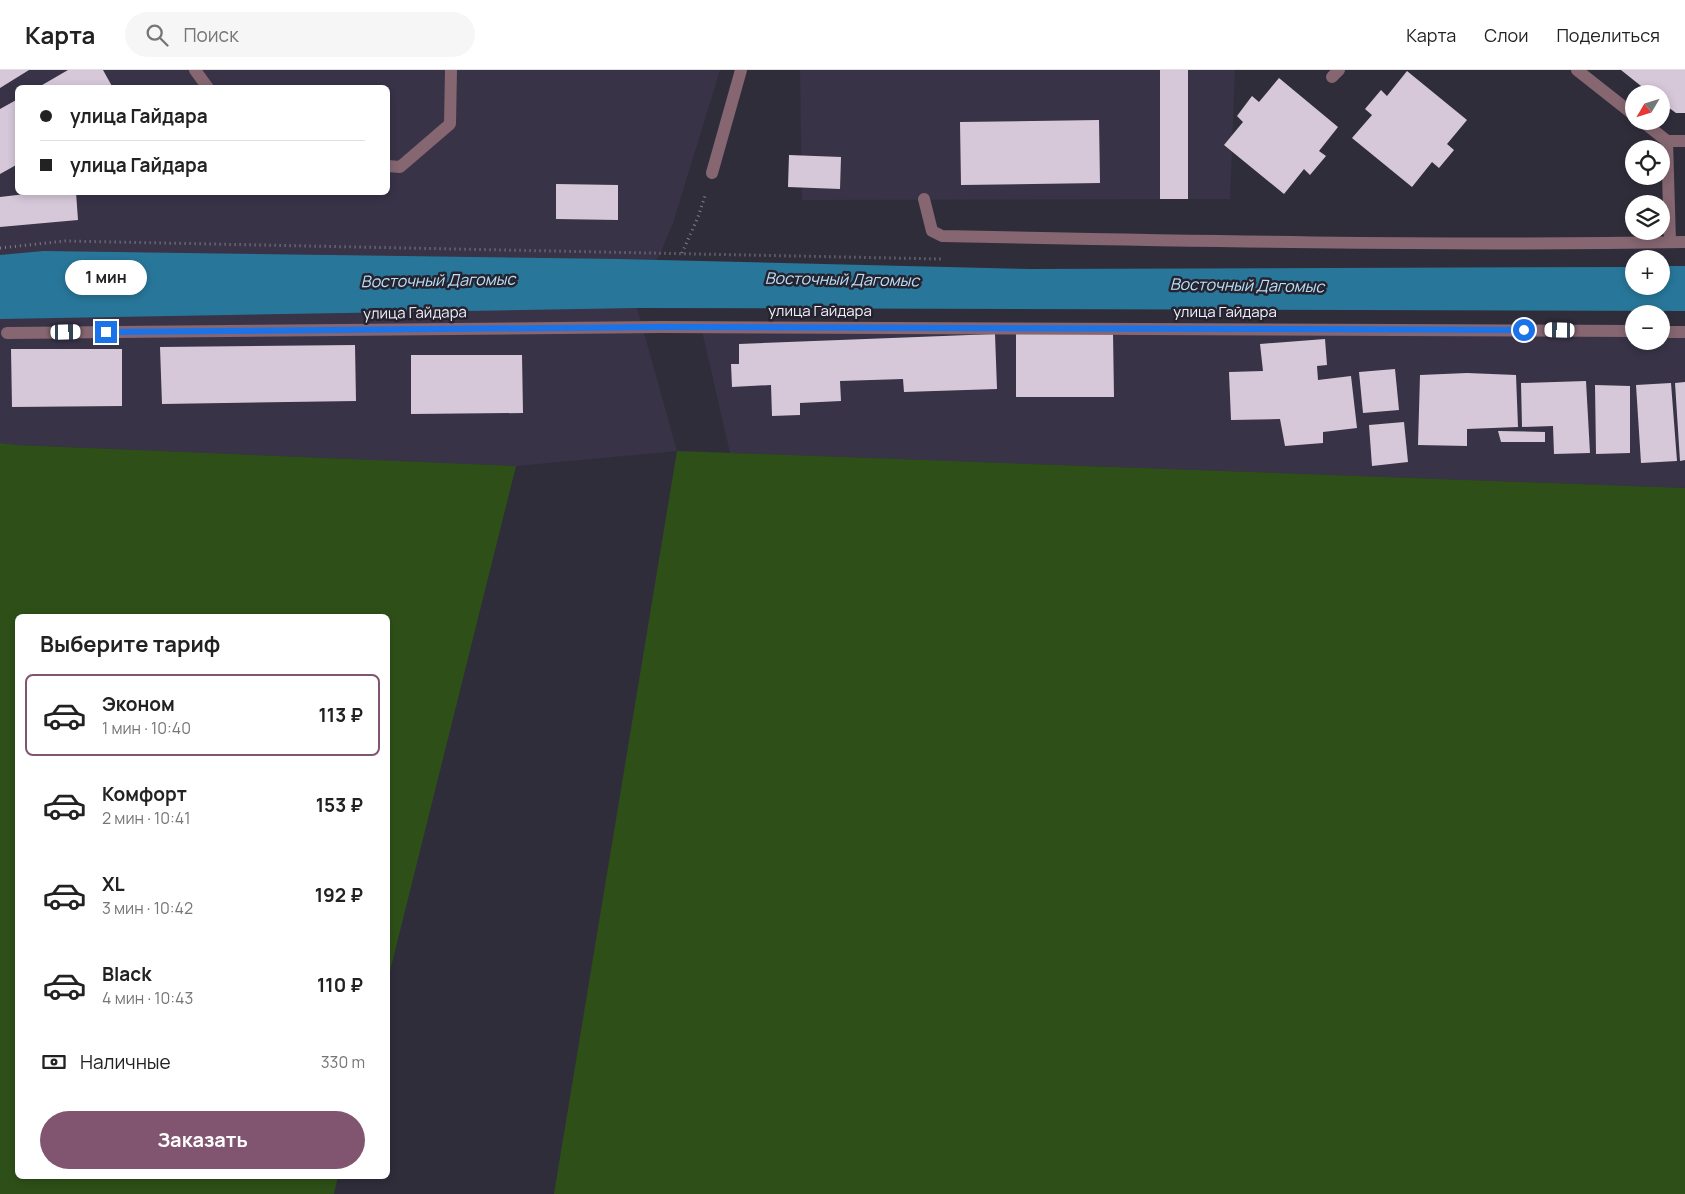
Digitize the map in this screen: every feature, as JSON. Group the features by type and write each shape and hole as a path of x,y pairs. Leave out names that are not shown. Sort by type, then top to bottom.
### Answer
{"street":[{"path":"195,70 206,85"},
{"path":"390,166 400,167 450,124 450,70"},
{"path":"712,173 741,70"},
{"path":"1577,70 1625,108"},
{"path":"1653,130 1666,140"},
{"path":"1670,141 1685,141"},
{"path":"1668,185 1670,242"},
{"path":"924,199 932,231 942,236 1231,242 1561,244 1685,242"},
{"name":"улица Гайдара","path":"6,333 661,327 1625,331"},
{"path":"1670,332 1685,332"}],"path":[{"path":"682,253 698,217 712,173"},
{"path":"0,248 65,241 951,259"}],"shaded area":[{"path":"0,70 720,70 673,223 637,308 677,451 516,466 0,443"},
{"path":"800,70 1235,70 1230,199 802,200"},
{"path":"700,322 1625,332 1625,350 1670,350 1670,332 1685,332 1685,488 730,453"}],"green space":[{"path":"0,443 516,466 390,971 390,614 15,614 15,1179 337,1179 334,1194 0,1194"},
{"path":"677,451 1685,488 1685,1194 554,1194"}],"water":[{"name":"Восточный Дагомыс","path":"43,251 618,259 1031,269 1625,267 1625,295 1670,295 1670,266 1685,266 1685,311 1670,311 1670,305 1625,305 1625,311 637,308 0,319 0,255"}],"building":[{"path":"0,70 29,70 0,88"},
{"path":"68,70 103,70 111,85 42,85"},
{"path":"1160,70 1188,70 1188,199 1160,199"},
{"path":"1621,70 1685,70 1685,113 1676,113 1670,109 1670,85 1640,85"},
{"path":"1407,71 1467,120 1447,144 1454,150 1439,168 1432,162 1412,187 1352,138 1372,115 1365,109 1381,90 1387,96"},
{"path":"1279,78 1338,127 1319,151 1326,156 1310,175 1304,169 1284,194 1224,145 1243,122 1237,116 1252,96 1259,102"},
{"path":"15,101 15,166 0,174 0,109"},
{"path":"1099,120 1100,183 961,185 960,122"},
{"path":"789,155 841,157 840,189 788,187"},
{"path":"556,184 618,185 618,220 556,219"},
{"path":"17,195 76,195 78,220 0,227 0,197"},
{"path":"1016,332 1113,332 1114,397 1016,397"},
{"path":"995,334 997,389 904,392 903,379 840,381 841,401 800,403 800,415 772,416 771,385 732,387 731,364 739,364 739,344"},
{"path":"1325,339 1327,365 1317,366 1318,380 1351,376 1357,428 1323,432 1323,443 1285,446 1280,419 1231,420 1229,372 1263,371 1260,344"},
{"path":"355,345 356,401 162,404 160,347"},
{"path":"11,349 122,349 122,406 12,407"},
{"path":"411,355 522,355 523,413 411,414"},
{"path":"1395,369 1399,410 1363,413 1359,372"},
{"path":"1467,373 1516,375 1518,427 1467,429 1467,446 1418,445 1420,375"},
{"path":"1586,381 1590,453 1554,454 1553,426 1522,427 1521,383"},
{"path":"1685,382 1685,460 1680,461 1675,383"},
{"path":"1671,383 1677,461 1641,463 1636,385"},
{"path":"1595,385 1630,386 1630,453 1596,454"},
{"path":"1404,422 1408,462 1372,466 1369,425"},
{"path":"1498,431 1545,432 1545,442 1501,442"}],"route":[{"path":"106,332 661,327 1524,330"}]}
